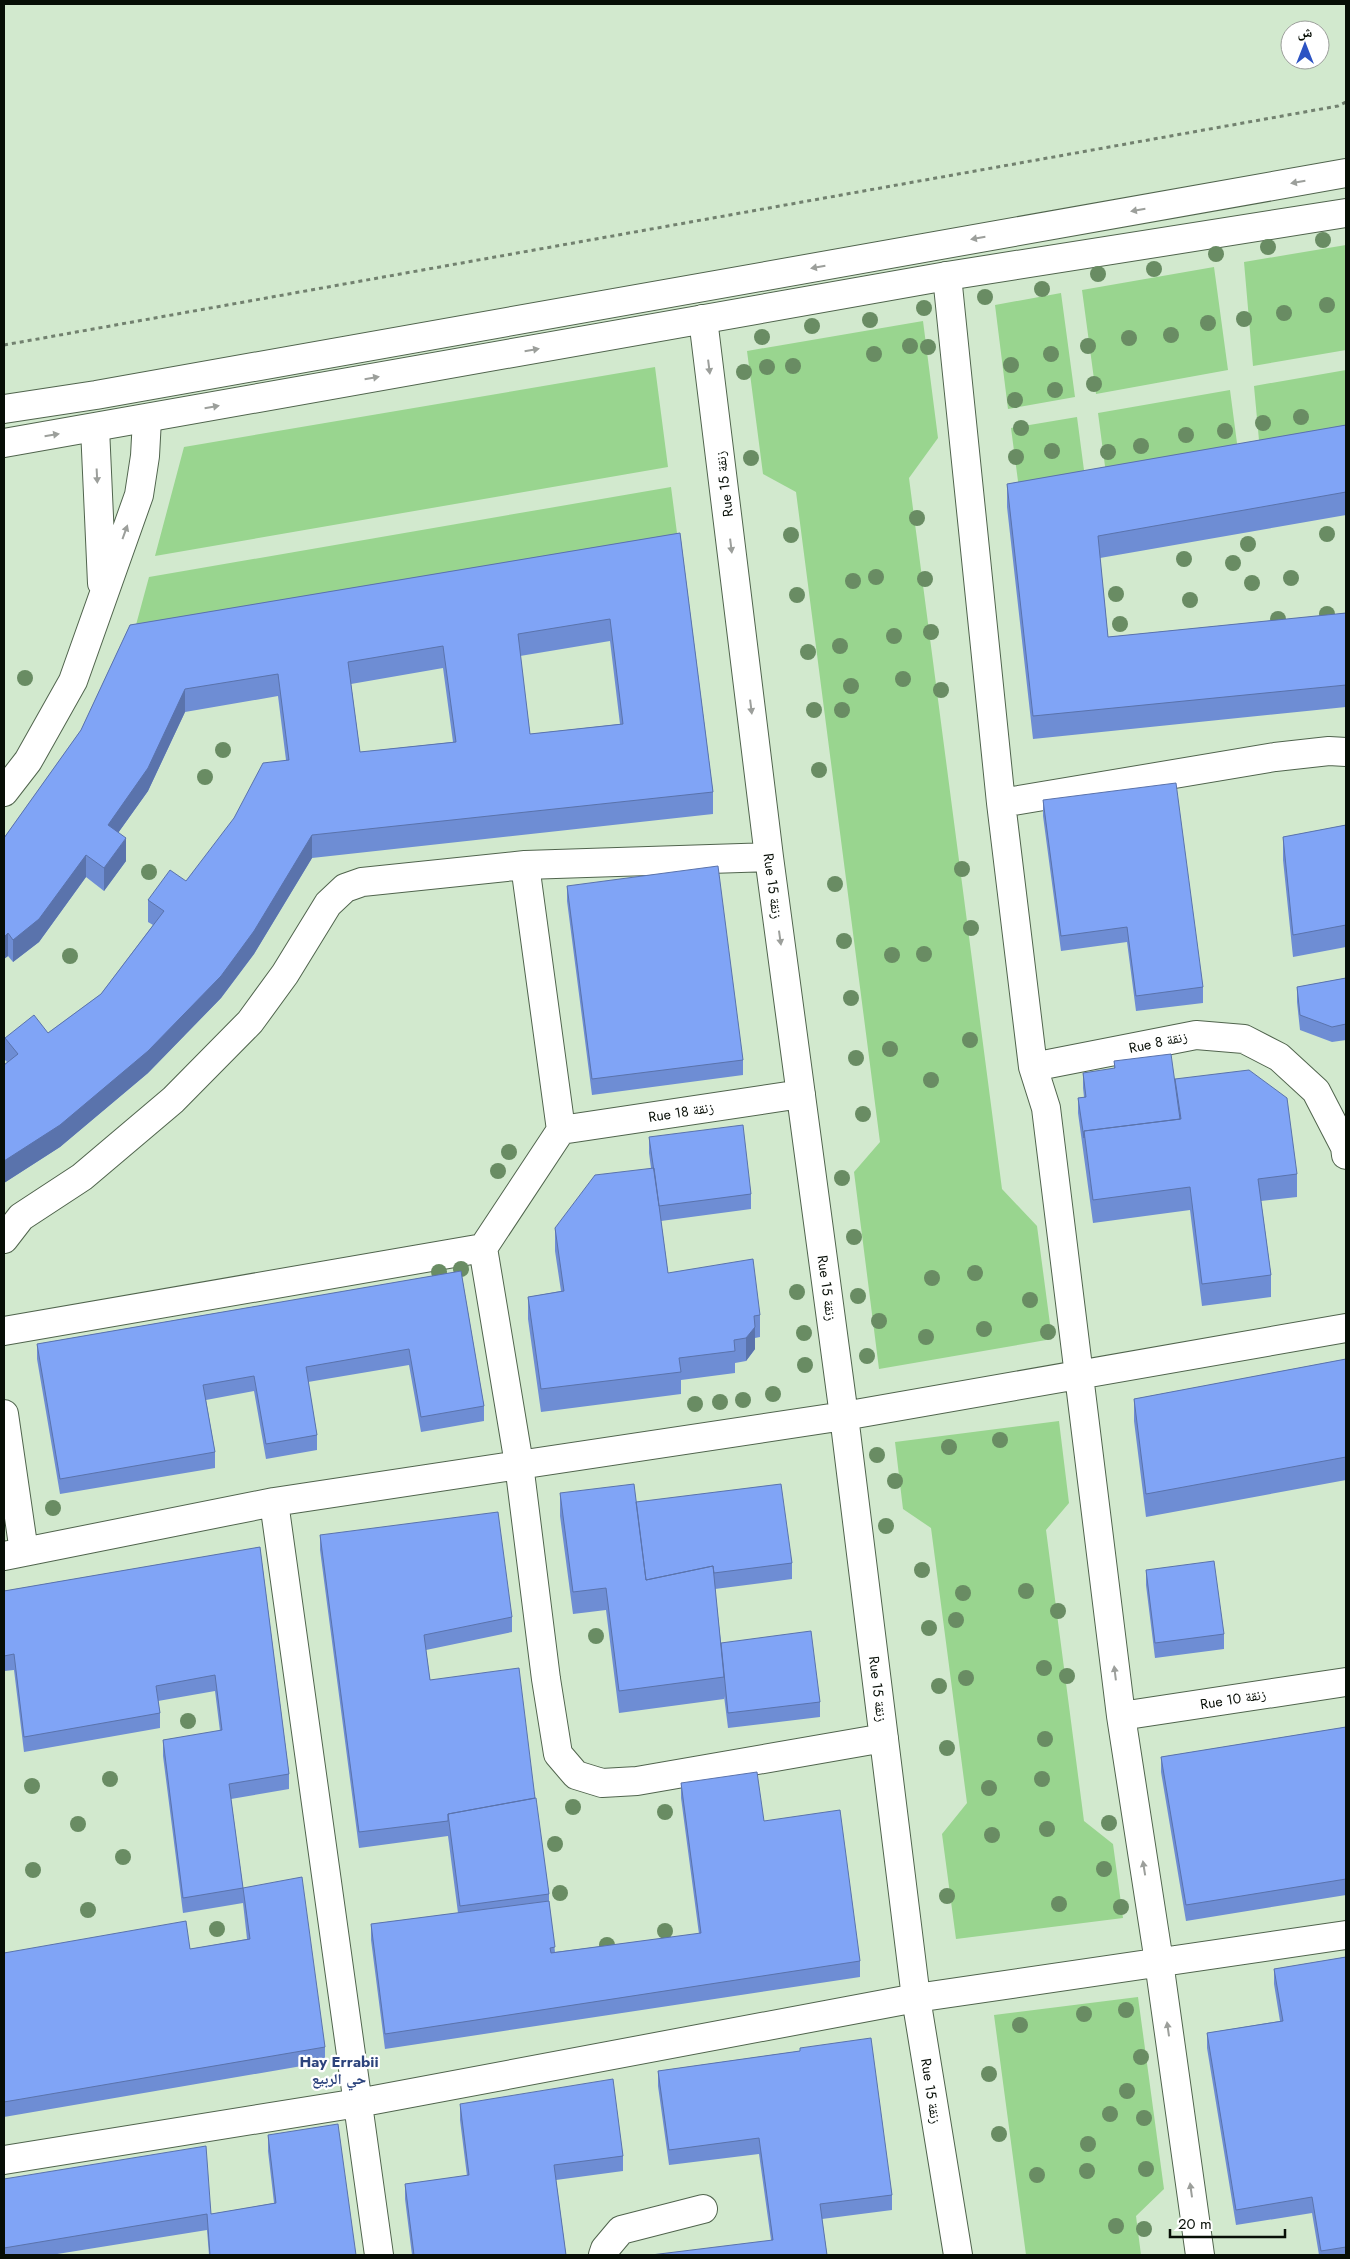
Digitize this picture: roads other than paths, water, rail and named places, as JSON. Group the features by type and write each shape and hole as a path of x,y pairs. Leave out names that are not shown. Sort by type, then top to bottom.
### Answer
{"street":[{"path":"4,409 113,392 1346,173"},
{"path":"4,443 947,276 1346,213"},
{"path":"947,276 1001,804 1034,1067 1046,1108 1121,1716 1159,1962 1200,2255"},
{"name":"Rue 15 زنقة","path":"703,319 769,857 844,1416 916,1998 958,2255"},
{"path":"4,792 28,762 73,680 139,494 145,456 147,419"},
{"path":"95,428 102,594"},
{"path":"1001,804 1275,757 1329,751 1346,752"},
{"path":"4,1239 21,1217 82,1177 173,1100 250,1022 285,974 328,904 345,888 362,882 525,865 769,857"},
{"path":"525,865 562,1130 483,1248 519,1464 546,1679 558,1754 576,1775 602,1783 637,1781 884,1738"},
{"name":"Rue 8 زنقة","path":"1034,1067 1196,1035 1244,1039 1279,1057 1316,1091 1345,1148 1346,1155"},
{"name":"Rue 18 زنقة","path":"562,1130 801,1094"},
{"path":"4,1332 483,1248"},
{"path":"4,1414 14,1554 274,1502 844,1416 1346,1328"},
{"path":"274,1502 379,2255"},
{"name":"Rue 10 زنقة","path":"1121,1716 1346,1682"},
{"path":"4,2160 358,2103 916,1998 1346,1935"},
{"path":"602,2255 621,2230 703,2209"}],"district":[{"name":"Hay Errabii حي الربيع","path":"339,2070"}]}
